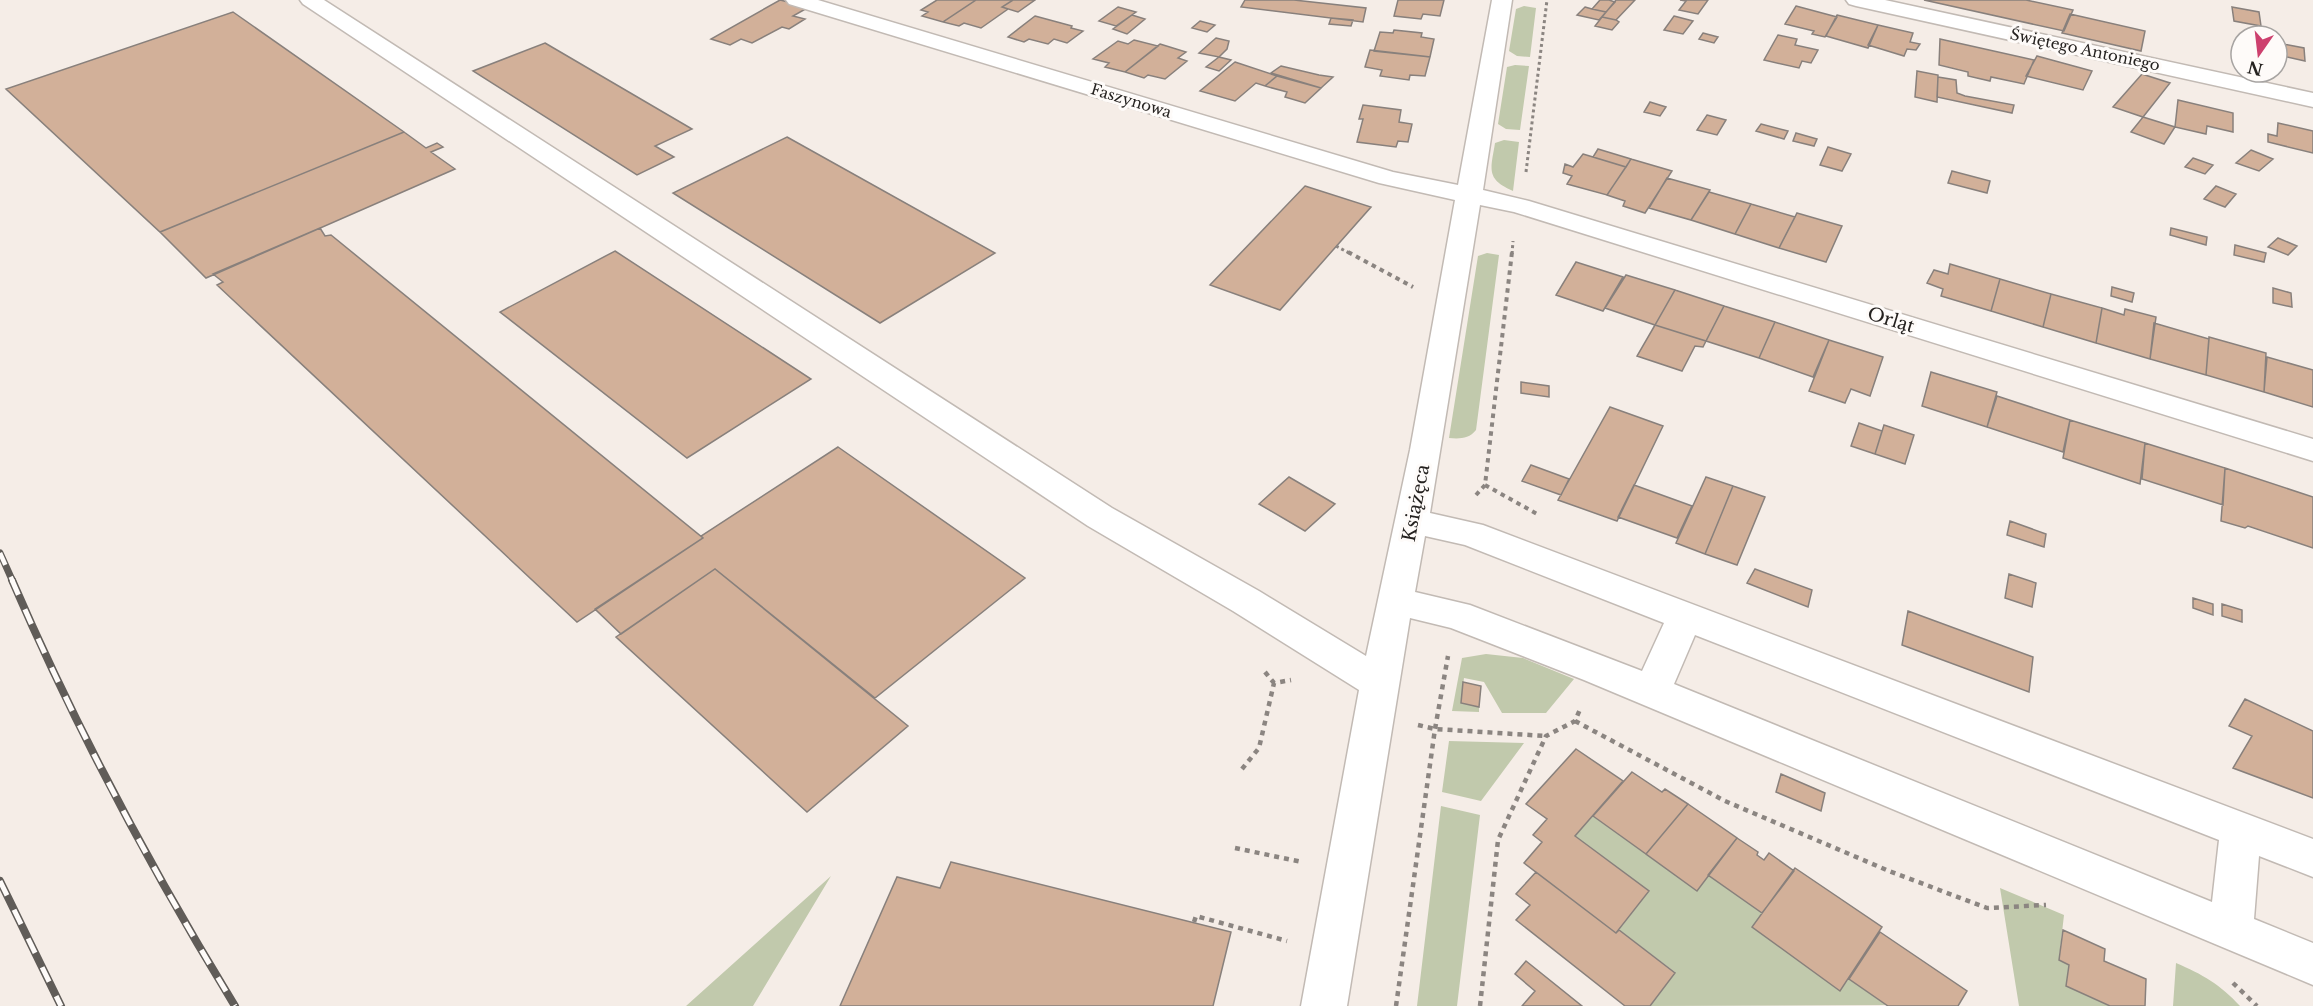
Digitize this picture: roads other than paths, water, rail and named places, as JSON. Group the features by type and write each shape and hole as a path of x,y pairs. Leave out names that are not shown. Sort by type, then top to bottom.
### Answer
{"street":[{"path":"310,0 1100,517 1246,601 1379,683"},
{"name":"Faszynowa","path":"796,0 1388,178 1469,194"},
{"name":"Książęca","path":"1324,1006 1379,683 1426,450 1502,0"},
{"name":"Świętego Antoniego","path":"1869,1 2313,100"},
{"name":"Orląt","path":"1469,194 1543,213 2313,450"},
{"path":"1412,521 1471,534 2313,858"},
{"path":"1396,601 1457,615 1597,669 2313,964"},
{"path":"1652,691 1685,616"},
{"path":"2231,930 2241,830"}],"railway":[{"path":"0,553 13,582"},
{"path":"12,580 62,690 116,797 144,850 235,1006"},
{"path":"0,881 61,1006"}]}
